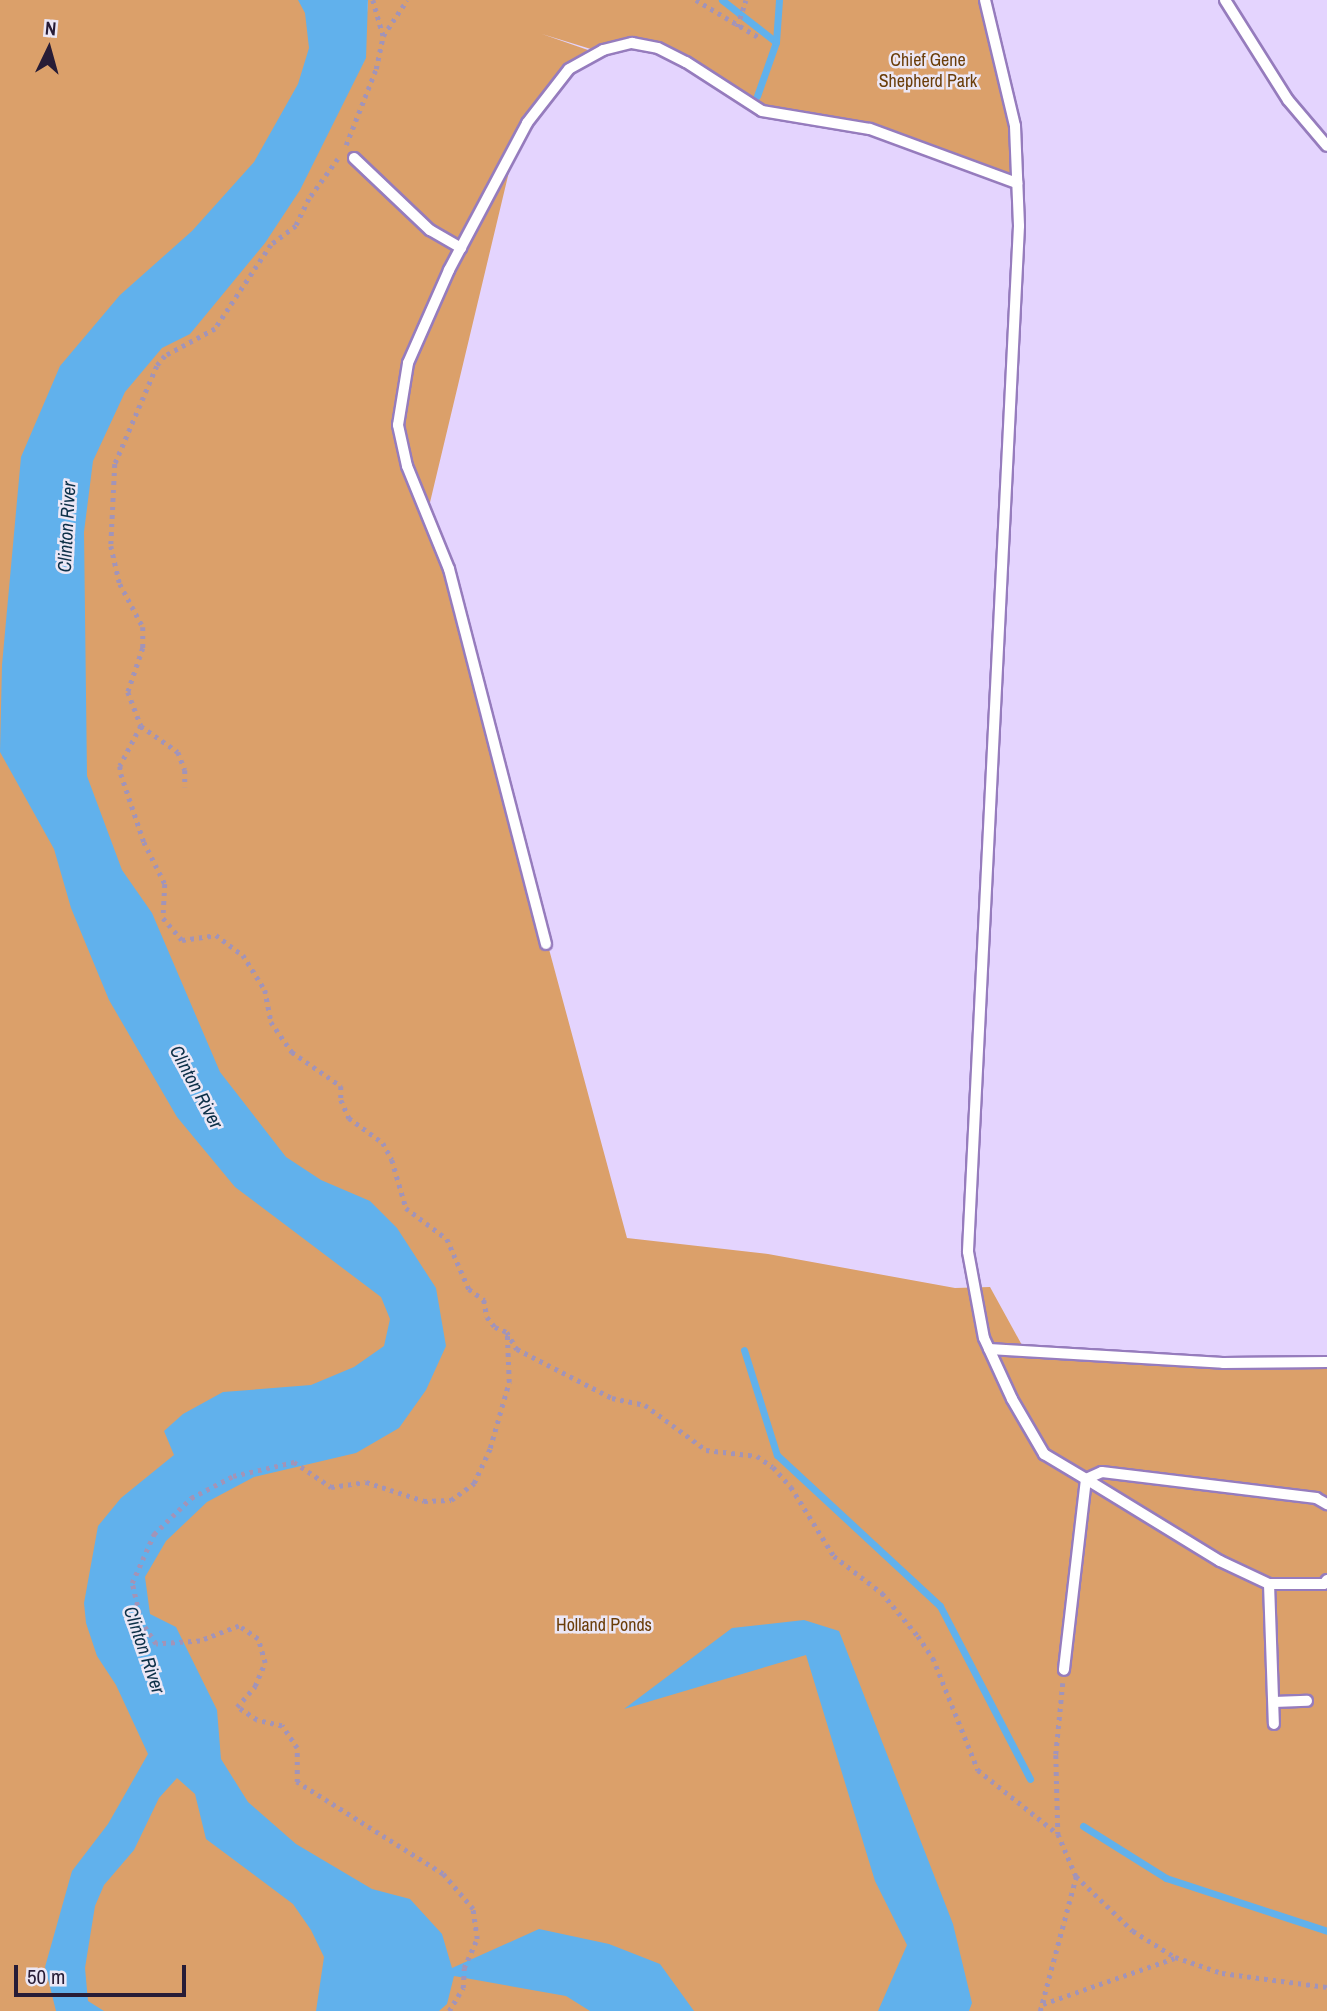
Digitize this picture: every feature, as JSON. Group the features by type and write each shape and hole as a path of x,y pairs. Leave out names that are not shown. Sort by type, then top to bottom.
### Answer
{"lane":[{"path":"985,0 1015,126 1017,183 1011,411 969,1148 968,1252 989,1349 1044,1454 1220,1562 1269,1584 1324,1584 1327,1580"},
{"path":"1225,0 1288,100 1327,146"},
{"path":"546,944 450,569 407,466 398,425 408,363 461,248 543,98 569,69 603,50 632,43 658,48 686,62 762,111 870,129 1017,183"},
{"path":"354,158 430,230 461,248"},
{"path":"989,1349 1223,1363 1327,1362"},
{"path":"1086,1479 1102,1472 1316,1498 1327,1504"},
{"path":"1064,1670 1086,1479"},
{"path":"1269,1584 1274,1724"},
{"path":"1274,1702 1307,1701"}],"path":[{"path":"373,0 383,36"},
{"path":"185,787 185,770 178,752 141,726 128,692 144,648 143,627 137,607 120,584 111,546 115,464 157,366 165,356 215,329 271,245 296,226 309,198 345,147 365,99 383,36 407,0"},
{"path":"696,0 737,27 760,38"},
{"path":"737,27 746,0"},
{"path":"141,726 120,766 145,842 166,884 163,918 182,940 216,935 243,955 265,990 271,1022 292,1052 341,1086 341,1100 349,1118 383,1143 392,1160 406,1208 447,1239 469,1289 484,1300 495,1327 507,1332 517,1349 612,1398 645,1405 706,1450 757,1456 773,1467 791,1487 834,1556 883,1593 933,1658 978,1770 1058,1834"},
{"path":"449,2011 463,1988 464,1968 477,1939 473,1909 443,1874 297,1782 297,1748 282,1726 257,1720 237,1707 255,1686 265,1663 258,1639 239,1626 200,1641 156,1644 141,1622 132,1584 154,1534 191,1498 233,1476 294,1462 331,1487 366,1482 424,1501 451,1500 474,1483 490,1448 509,1382 507,1332"},
{"path":"1064,1670 1056,1755 1058,1834 1076,1876 1133,1931 1175,1957 1222,1973 1327,1987"},
{"path":"1040,2011 1076,1876"},
{"path":"1042,2004 1175,1957"}],"green space":[{"name":"Holland Ponds","path":"0,0 307,0 363,64 368,0 981,0 1011,126 1013,177 871,125 765,108 660,44 594,50 542,34 588,50 566,66 536,102 518,134 427,515 445,564 627,1238 768,1254 955,1288 990,1287 1023,1347 1327,1365 1327,2011 0,2011"}],"water":[{"name":"Clinton River","path":"298,0 368,0 366,58 300,190 265,243 190,334 162,348 125,392 93,461 84,532 87,776 122,870 152,913 220,1072 286,1157 321,1180 370,1201 397,1228 436,1288 446,1346 426,1390 399,1428 356,1453 254,1477 207,1502 166,1541 145,1577 150,1614 176,1627 217,1710 221,1759 248,1802 296,1844 372,1889 410,1899 442,1934 452,1968 539,1929 609,1944 660,1964 694,2011 590,2011 566,1996 454,1976 447,2004 439,2011 316,2011 324,1957 311,1930 293,1904 206,1839 195,1794 177,1778 159,1798 134,1850 104,1885 95,1906 85,1968 88,2001 104,2011 56,2011 45,1967 72,1871 108,1824 148,1754 116,1685 97,1656 86,1623 84,1603 98,1526 121,1498 174,1455 164,1431 183,1414 223,1392 311,1385 354,1367 384,1346 390,1319 381,1297 235,1187 177,1117 109,1000 71,908 54,849 0,752 2,665 21,457 60,366 120,295 192,231 254,162 298,84 309,48 305,13"},
{"path":"804,1620 839,1631 953,1924 972,2003 969,2011 878,2011 907,1945 875,1881 806,1655 624,1709 732,1628"}],"waterway":[{"path":"722,0 776,42"},
{"path":"757,96 776,42 779,0"},
{"path":"744,1350 777,1455 940,1606 1030,1779"},
{"path":"1083,1826 1166,1878 1327,1931"}],"park label":[{"name":"Chief Gene Shepherd Park","path":"928,71"}]}
